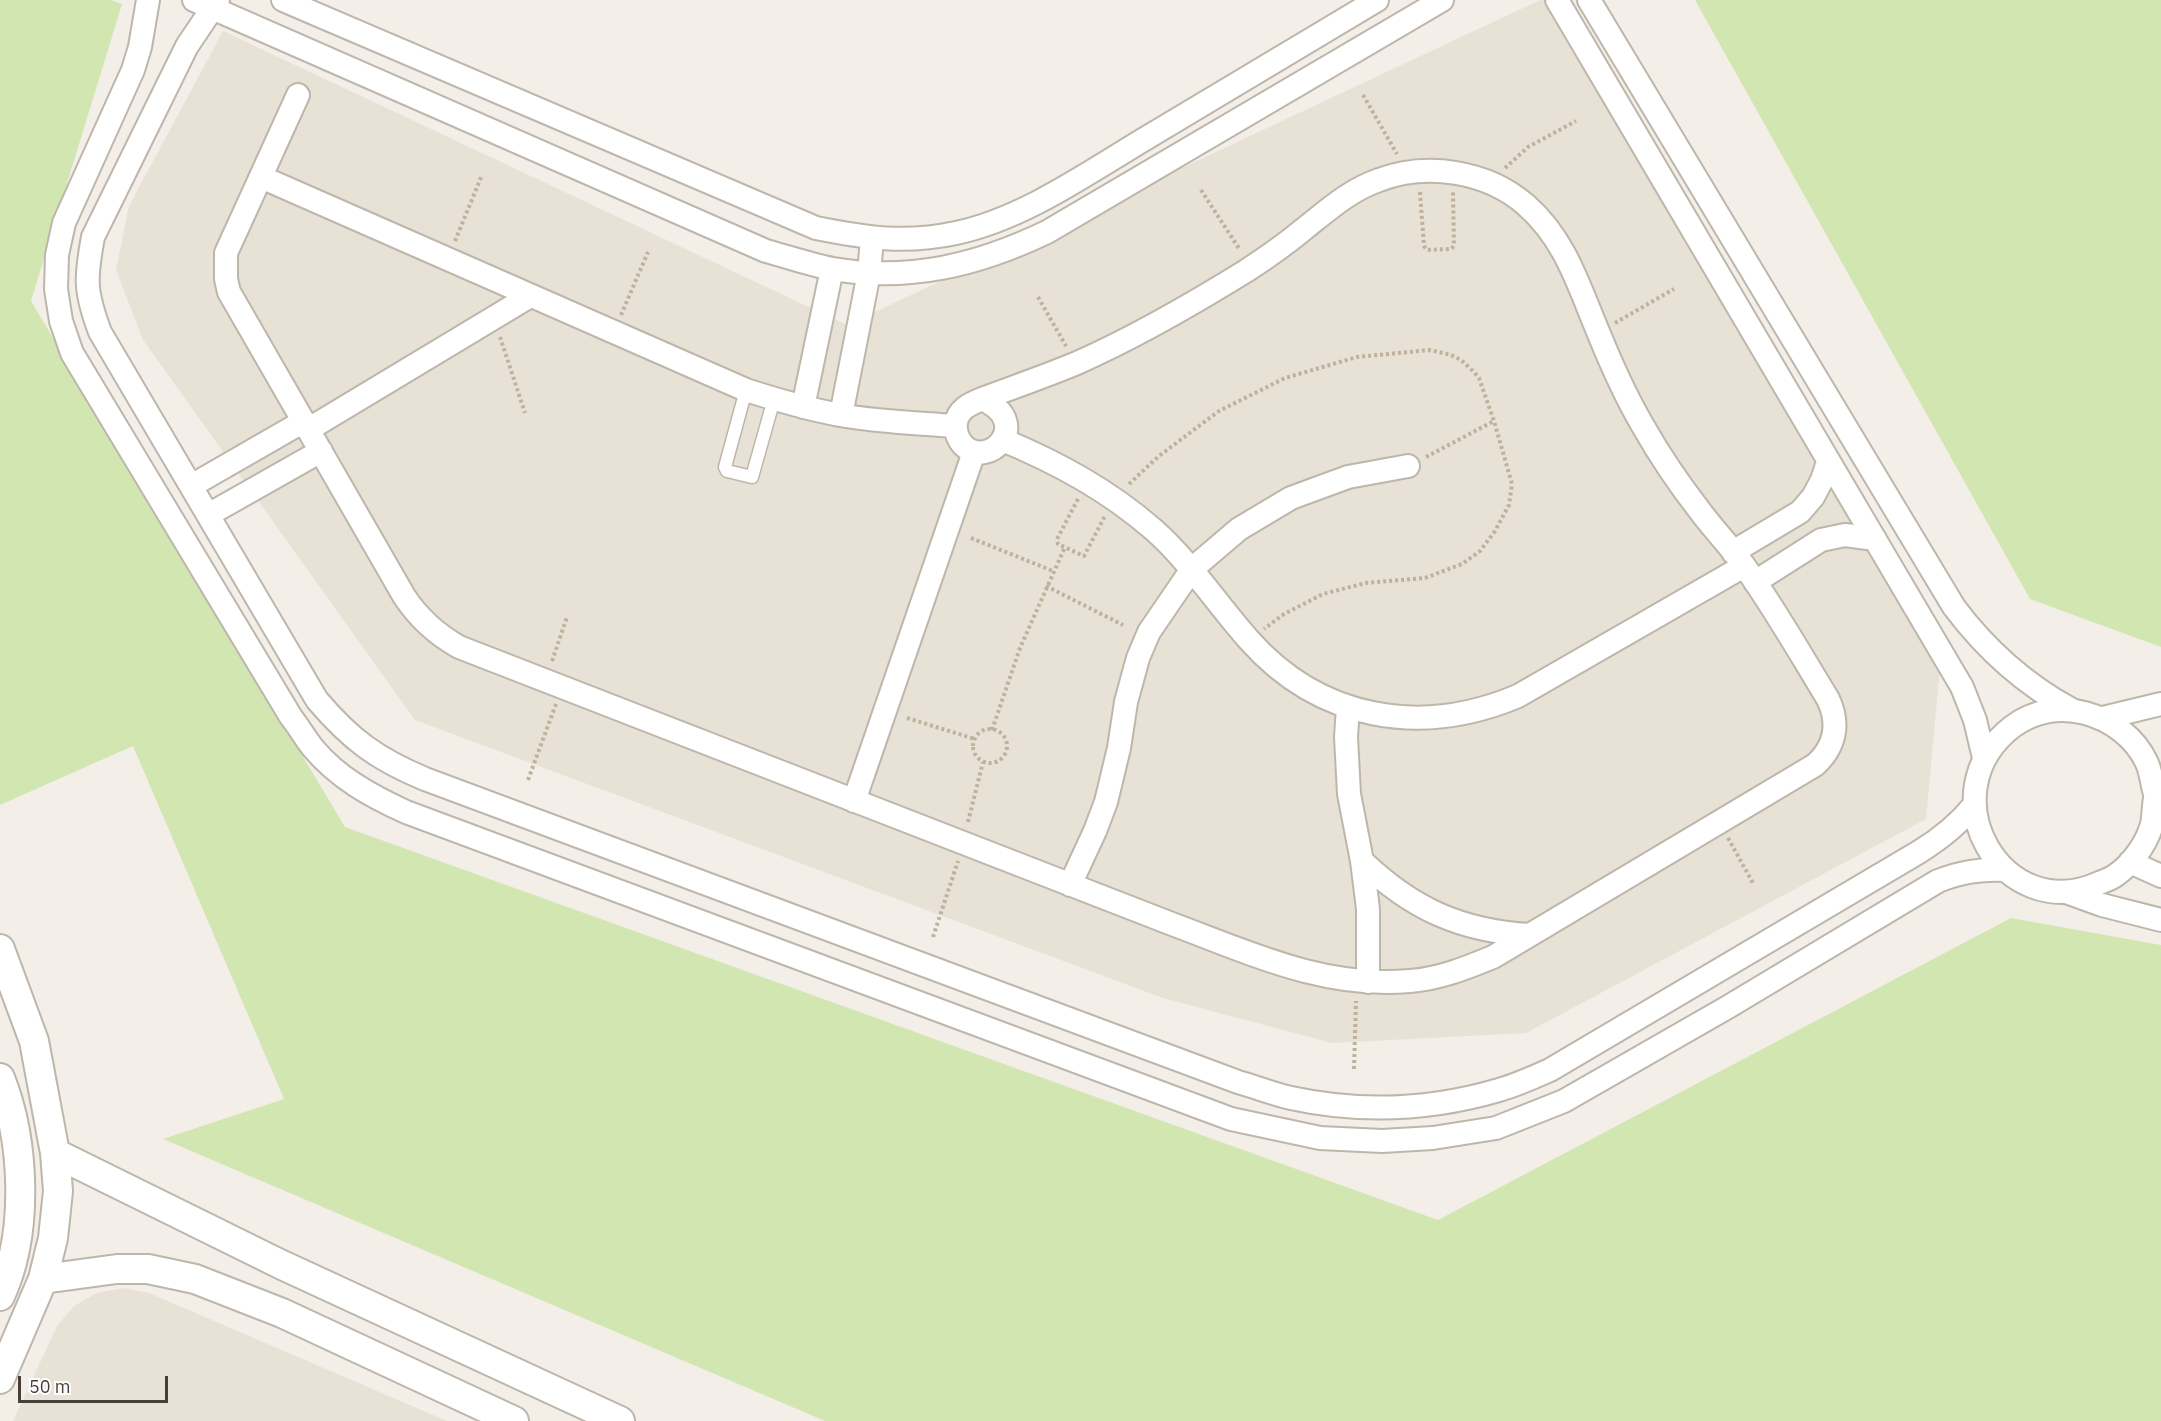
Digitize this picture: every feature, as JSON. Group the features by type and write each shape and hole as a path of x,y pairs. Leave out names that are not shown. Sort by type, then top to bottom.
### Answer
{"street":[{"path":"148,0 141,47 133,70 64,223 57,255 56,278 61,321 72,353 291,717 313,748 340,775 380,801 1231,1119 1320,1138 1382,1142 1433,1138 1496,1128 1564,1101 1728,1007 1938,881 1959,873 1982,869 2005,870"},
{"path":"283,0 816,228 872,239 910,240 957,233 1002,218 1058,191 1377,0"},
{"path":"1442,0 1047,232 1013,248 965,264 915,273 869,273 832,268 766,251 209,3 93,237 87,269 89,302 100,332 317,700 339,726 365,748 394,766 425,780 1238,1082 1289,1097 1342,1106 1395,1108 1449,1102 1501,1090 1551,1070 1919,852 1959,823 1974,805"},
{"path":"1557,0 1962,687 1975,720 1984,759"},
{"path":"1589,0 1954,607 1988,649 2008,668 2072,710 2103,718 2129,736 2147,763 2158,789 2151,825 2138,854 2115,876 2086,889 2065,892"},
{"path":"298,95 226,253 226,279 235,304 243,314 404,596 423,621 459,647 1070,885 1280,964 1322,976 1362,981 1411,981 1453,973 1493,957 1815,765 1829,749 1835,729 1833,709 1828,699 1744,566 1700,512 1670,470 1633,407 1598,332 1569,261 1550,230 1524,204 1493,185 1452,172 1413,171 1379,179 1349,193 1252,267 1195,303 1137,335 1076,363 982,399 967,405 961,411 955,426 956,435 974,452 991,450 1003,440 1006,431 1003,414 998,408 982,399"},
{"path":"261,177 746,390 803,407 841,415 955,426"},
{"path":"841,415 869,273 872,239"},
{"path":"803,407 832,268"},
{"path":"191,486 306,425 530,296"},
{"path":"1003,440 1046,458 1088,480 1114,498 1155,531 1192,569 1250,641 1275,665 1314,692 1348,707 1372,714 1421,719 1446,717 1494,706 1518,696 1744,566 1821,540 1845,535 1875,539"},
{"path":"208,515 321,451"},
{"path":"854,801 974,452"},
{"path":"1744,566 1813,497 1828,462"},
{"path":"1070,885 1106,802 1119,748 1126,702 1138,658 1149,632 1192,569 1239,529 1291,498 1348,477 1408,466"},
{"path":"2103,718 2161,704"},
{"path":"1348,707 1349,794 1362,861 1369,925 1362,981"},
{"path":"2072,710 2046,711 2021,720 2000,737 1984,759 1976,781 1974,805 1978,829 1989,851 2005,870 2023,882 2161,920"},
{"path":"1362,861 1389,885 1426,910 1451,921 1477,928 1503,934 1530,935"},
{"path":"2130,862 2161,876"},
{"path":"0,949 34,1041 55,1153 57,1200 53,1238 44,1279 0,1379"},
{"path":"0,1078 15,1131 20,1206 14,1250 0,1296"},
{"path":"55,1153 280,1264 620,1421"},
{"path":"44,1279 117,1269 148,1269 195,1279 282,1313 514,1421"}],"lane":[{"path":"746,390 725,468 727,471 750,478 754,474 774,399"}],"path":[{"path":"1363,95 1413,171 1424,248 1427,250 1451,249 1455,246 1452,172"},
{"path":"1493,185 1500,173 1518,154 1576,121"},
{"path":"447,259 482,175"},
{"path":"1201,190 1252,267"},
{"path":"614,332 648,252"},
{"path":"1598,332 1674,289"},
{"path":"1038,297 1076,363"},
{"path":"493,318 525,413"},
{"path":"1408,466 1494,421"},
{"path":"1088,480 1057,538 1058,544 1084,556 1114,498"},
{"path":"971,538 1053,571"},
{"path":"992,730 1020,648 1065,548"},
{"path":"1046,586 1123,625"},
{"path":"528,780 554,685 567,617"},
{"path":"907,718 975,739"},
{"path":"992,730 1003,735 1006,740 1006,751 1000,760 983,762 973,748 975,739 981,732 992,730"},
{"path":"933,937 964,843 983,762"},
{"path":"1719,821 1754,885"},
{"path":"1354,1069 1362,981"}],"shaded area":[{"path":"1540,0 1546,0 1940,668 1926,819 1526,1033 1332,1043 1163,998 415,720 143,340 116,270 129,206 223,31 847,325"},
{"path":"123,1288 149,1293 447,1421 13,1421 57,1326 74,1306 97,1293"}],"green space":[{"path":"0,0 111,0 122,4 31,301 345,827 1438,1220 2011,918 2161,945 2161,1421 825,1421 163,1139 284,1099 133,746 0,805"},
{"path":"1695,0 2161,0 2161,647 2030,599"}]}
